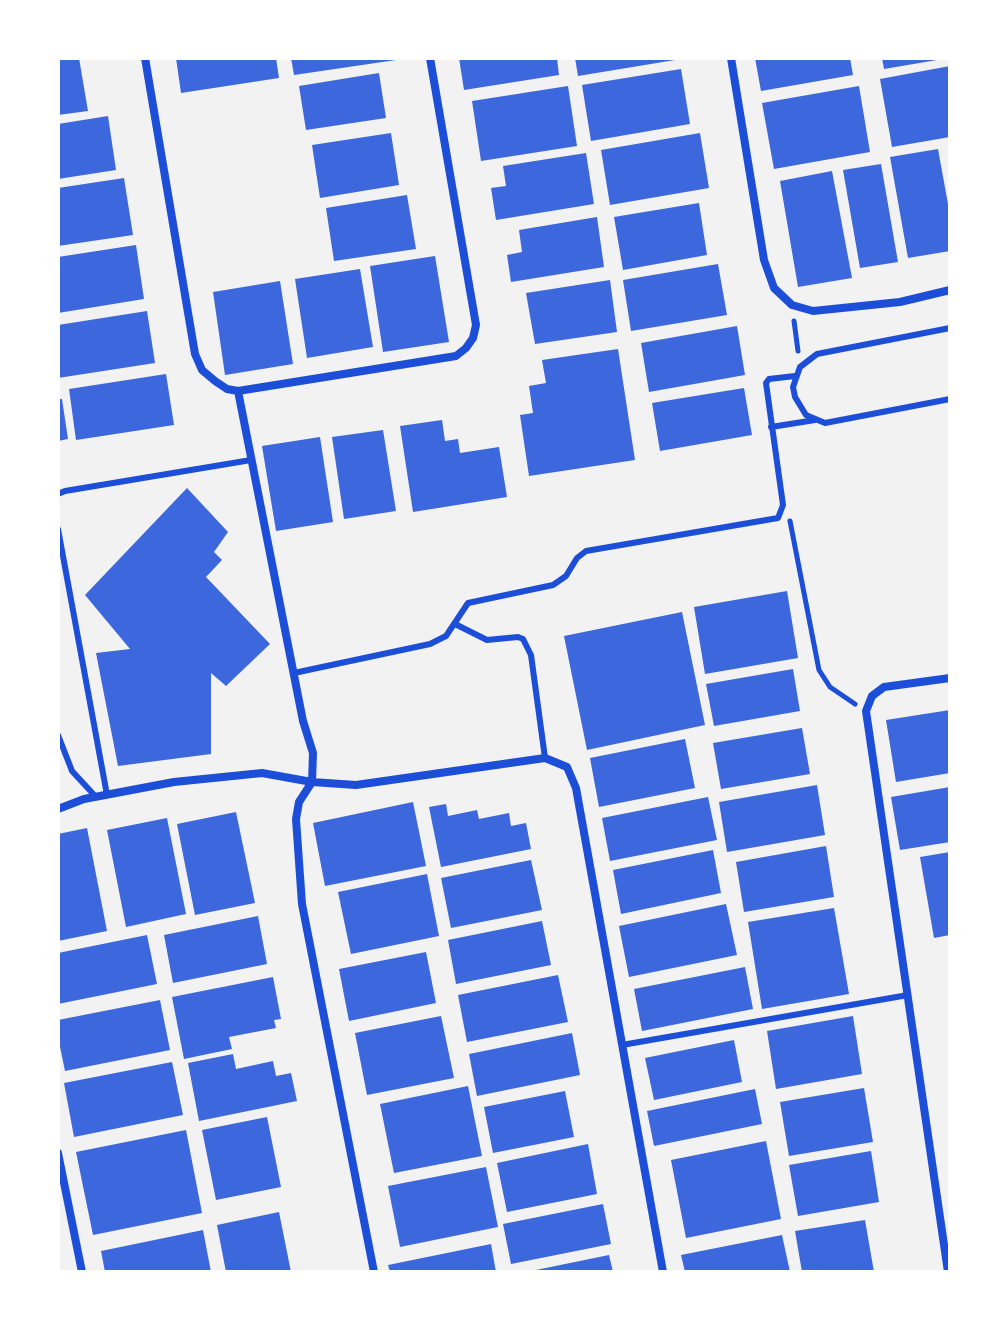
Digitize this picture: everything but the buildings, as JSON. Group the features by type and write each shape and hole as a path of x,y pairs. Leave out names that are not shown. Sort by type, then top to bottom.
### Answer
{"street":[{"path":"145,58 195,354 202,370 227,389 238,391 456,356 473,338 476,325 430,58"},
{"path":"731,58 764,260 774,288 792,305 813,311 900,302 950,290"},
{"path":"238,391 313,753 312,782 299,802 296,819 302,904 374,1272"},
{"path":"948,1272 866,711 872,696 884,687 950,678"},
{"path":"58,809 96,797 174,782 262,773 312,782 356,785 545,758 567,767 576,788 663,1272"},
{"path":"58,1153 82,1272"}],"lane":[{"path":"950,328 817,354 800,367 793,387 799,407 815,420 825,423 950,399"},
{"path":"294,673 430,644 446,636 468,603 559,583 586,551 778,518 782,511 766,383 769,379 795,376"},
{"path":"771,427 815,420"},
{"path":"58,494 251,460"},
{"path":"58,529 107,795"},
{"path":"455,624 487,640 523,639 531,655 545,758"},
{"path":"58,735 72,771 96,797"},
{"path":"622,1045 908,995"}],"path":[{"path":"792,305 800,367"},
{"path":"782,511 794,528 819,670 830,687 866,711"}]}
